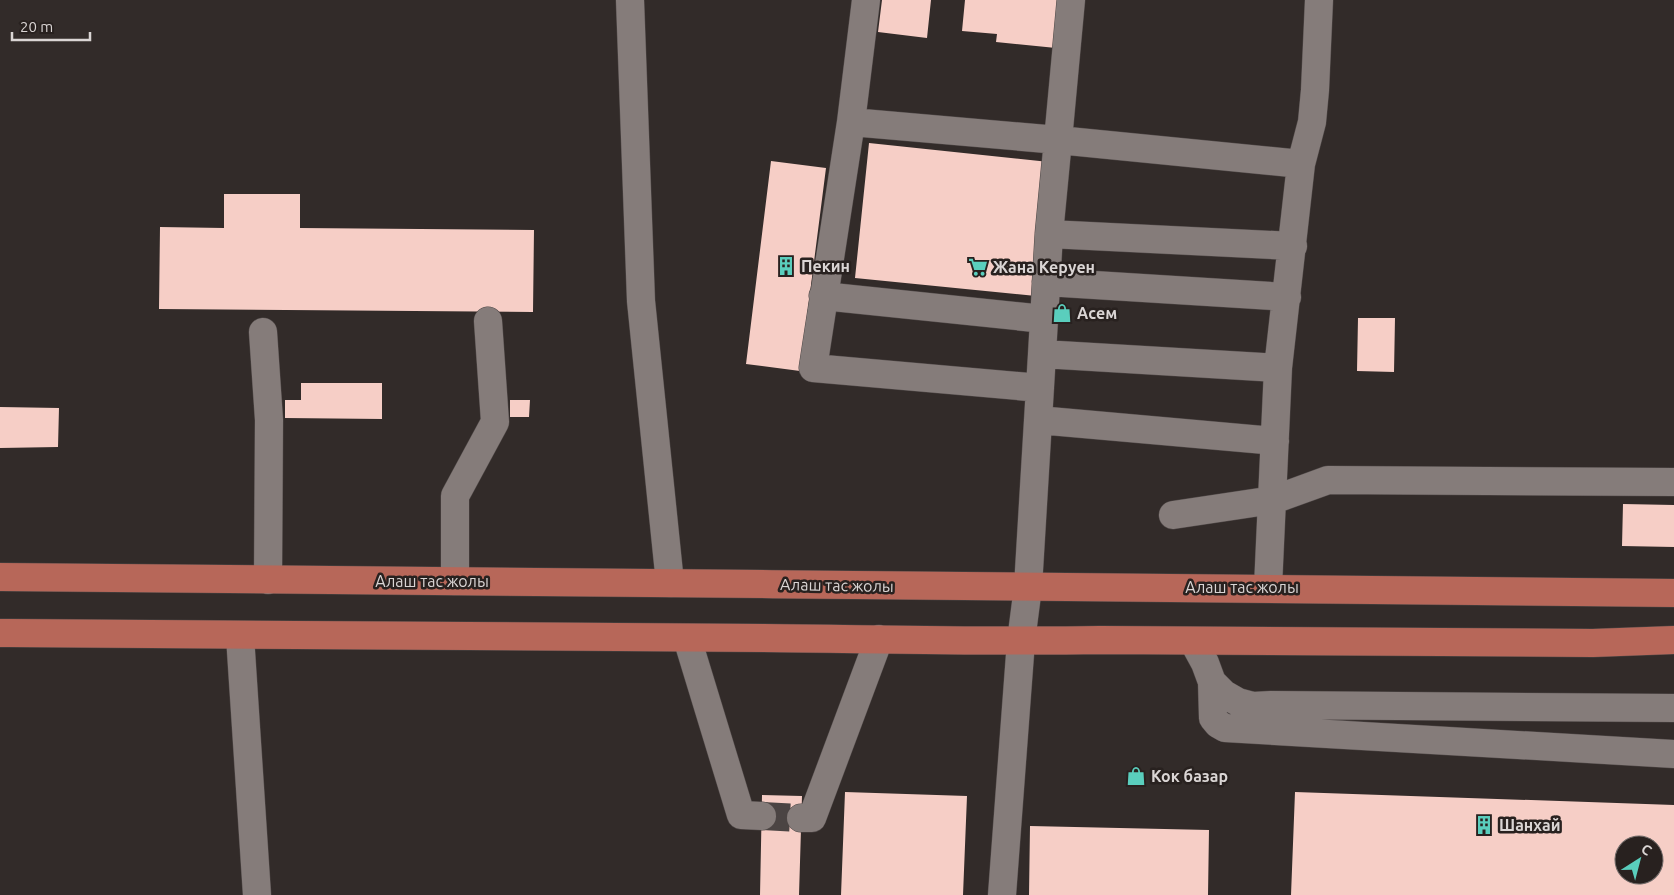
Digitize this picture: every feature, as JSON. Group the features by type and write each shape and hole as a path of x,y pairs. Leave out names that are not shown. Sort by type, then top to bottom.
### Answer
{"main road":[{"name":"Алаш тас жолы","path":"0,577 1028,587 1268,587 1674,593"},
{"path":"0,633 1021,641 1593,643 1674,640"}],"lane":[{"path":"630,0 641,301 670,583"},
{"path":"866,0 851,122 813,368 1040,388"},
{"path":"1002,895 1021,641 1028,587 1049,234 1071,0"},
{"path":"1268,587 1278,368 1301,164 1312,122 1316,90 1320,0"},
{"path":"851,122 1301,164"},
{"path":"1049,234 1292,246"},
{"path":"1046,282 1286,297"},
{"path":"823,296 1044,319"},
{"path":"456,581 456,496 495,422 488,321"},
{"path":"263,332 269,420 268,580"},
{"path":"1042,354 1278,368"},
{"path":"1038,420 1275,441"},
{"path":"1173,515 1273,500 1328,480 1674,482"},
{"path":"240,636 257,895"},
{"path":"687,638 741,815 762,816"},
{"path":"801,818 812,818 880,639"},
{"path":"1193,641 1205,662 1212,682 1213,718 1225,728 1674,754"},
{"path":"1212,682 1224,694 1238,702 1252,706 1674,708"}],"building":[{"path":"882,0 931,0 927,38 878,32"},
{"path":"965,0 1061,0 1056,48 996,42 997,34 962,31"},
{"path":"869,143 1049,162 1036,296 855,278"},
{"name":"Пекин","path":"771,161 826,168 800,371 746,364"},
{"path":"224,194 300,194 300,228 534,230 533,312 159,309 160,227 224,228"},
{"path":"1358,318 1395,318 1394,372 1357,371"},
{"path":"301,383 382,383 382,419 285,418 285,400 301,400"},
{"path":"510,400 530,400 529,417 510,417"},
{"path":"0,407 59,408 58,447 0,448"},
{"path":"1623,504 1674,505 1674,547 1622,546"},
{"path":"845,792 967,796 963,895 841,895"},
{"name":"Шанхай","path":"1295,792 1674,805 1674,895 1291,895"},
{"path":"762,795 802,796 799,895 760,895"},
{"path":"1030,826 1209,830 1208,895 1029,895"}],"tunnel":[{"path":"762,816 801,818"}],"place":[{"name":"Пекин","path":"786,266"},
{"name":"Жана Керуен","path":"978,267"},
{"name":"Асем","path":"1062,313"},
{"name":"Кок базар","path":"1136,776"},
{"name":"Шанхай","path":"1484,825"}]}
